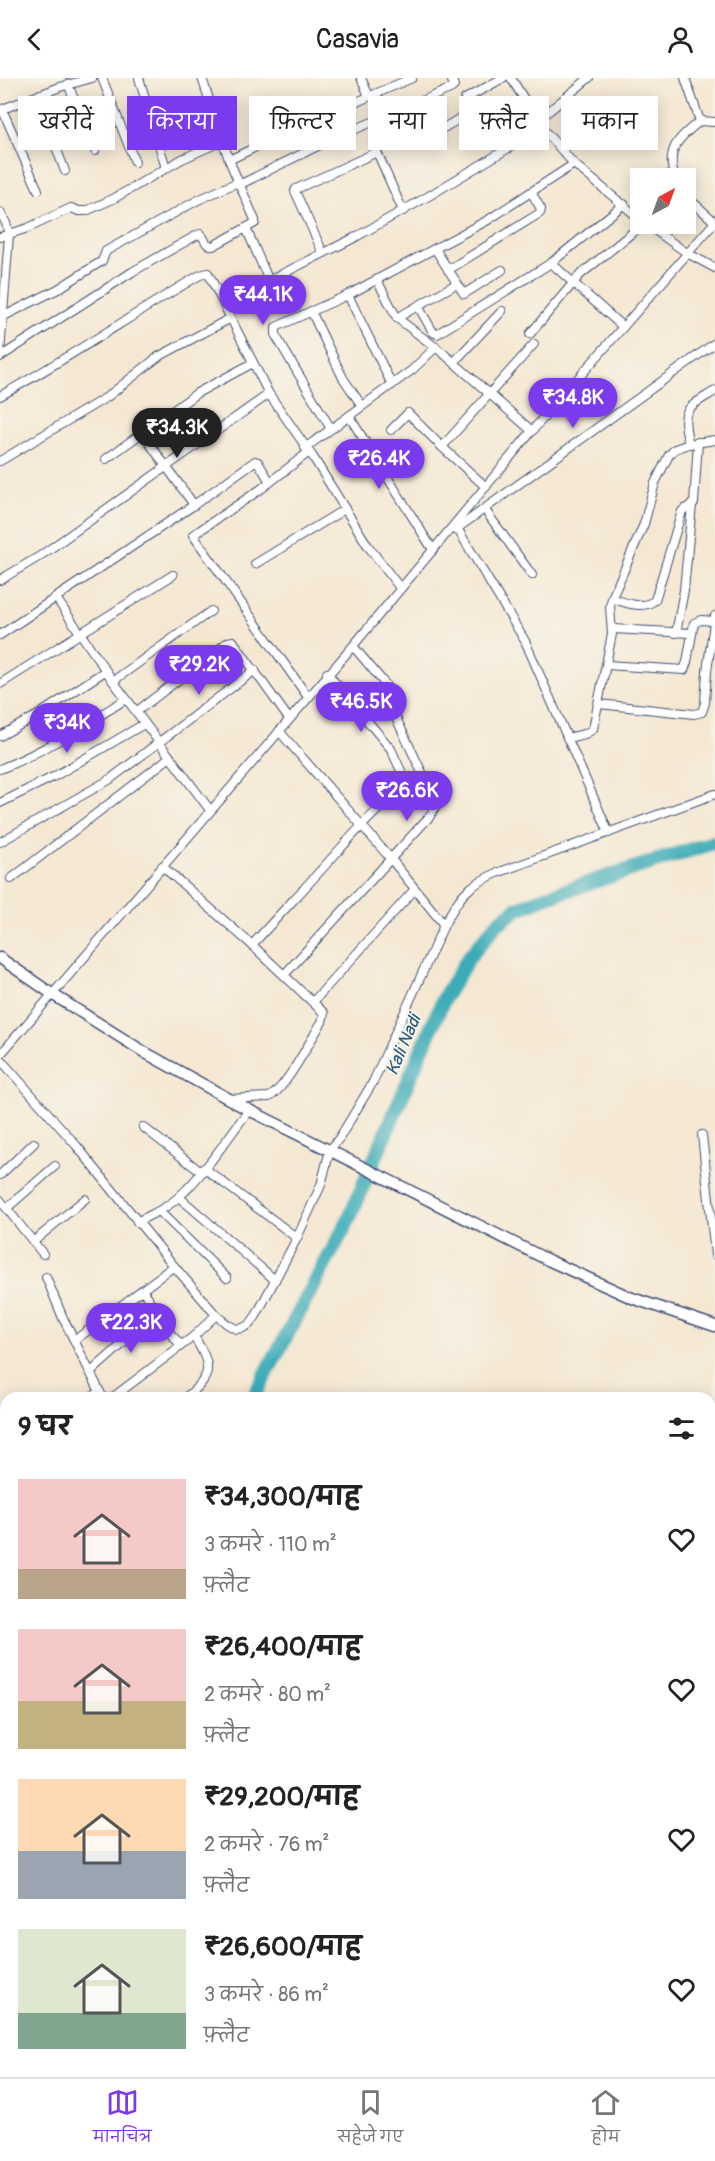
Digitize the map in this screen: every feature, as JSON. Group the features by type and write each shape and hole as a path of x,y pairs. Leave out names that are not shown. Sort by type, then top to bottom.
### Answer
{"main road":[{"path":"0,958 144,1052 227,1099 473,1221 550,1262 632,1298 715,1326"}],"street":[{"path":"38,190 1,109 68,84 92,78"},
{"path":"102,78 135,162"},
{"path":"139,78 166,168"},
{"path":"202,78 208,96"},
{"path":"362,78 369,96 406,79"},
{"path":"4,315 58,289 102,261 106,251 198,200 452,88 454,86 451,78"},
{"path":"447,126 468,114 465,99 502,78"},
{"path":"511,78 522,96"},
{"path":"549,116 589,78"},
{"path":"685,78 700,121"},
{"path":"68,84 95,151"},
{"path":"40,94 57,128 57,132 52,137 65,171"},
{"path":"229,160 368,96"},
{"path":"672,168 670,159 672,150 688,130 700,121 715,122"},
{"path":"549,135 574,164 630,210"},
{"path":"4,236 71,208 79,212 86,211 203,150"},
{"path":"0,355 197,235 201,234 207,244 213,246 255,222 225,150"},
{"path":"224,303 403,211 499,150"},
{"path":"323,253 296,189 377,152 403,211"},
{"path":"331,429 276,336 275,330 281,325 348,295 488,220 574,164"},
{"path":"448,270 540,213 542,210 531,192"},
{"path":"418,306 433,332 437,334 551,263 624,204"},
{"path":"696,205 715,222 532,431 353,646 327,673 0,1057 216,1315 236,1329 243,1328 250,1324 256,1316 297,1238 321,1185 330,1150 352,1119 373,1082 444,925 455,904 470,887 478,881 715,794"},
{"path":"0,212 6,223 4,315 0,355"},
{"path":"246,228 269,281"},
{"path":"530,334 573,282 632,234"},
{"path":"659,234 715,268"},
{"path":"435,249 456,284 465,294 502,270"},
{"path":"551,263 623,327"},
{"path":"0,396 52,368 136,312 200,275 208,273 268,394 307,449 368,546 400,588"},
{"path":"377,280 397,318 454,362 532,431"},
{"path":"397,318 456,284"},
{"path":"348,295 392,385"},
{"path":"311,311 343,378 362,406"},
{"path":"454,362 502,311"},
{"path":"0,461 107,396 159,357 231,318"},
{"path":"446,536 715,343"},
{"path":"442,447 534,344"},
{"path":"308,697 193,535 270,482 331,429 412,370 436,347"},
{"path":"106,459 197,393 253,363"},
{"path":"676,633 684,590 696,480 693,443 683,422 685,415 699,401 715,391"},
{"path":"0,580 40,556 268,394"},
{"path":"391,430 408,413 486,487"},
{"path":"349,416 433,550"},
{"path":"142,433 194,505"},
{"path":"567,738 591,732 595,724 612,629 610,607 612,598 633,552 655,483 675,450 693,443 715,440"},
{"path":"0,634 194,505 255,460 270,482"},
{"path":"612,598 639,605 647,605 655,600 682,511 692,506"},
{"path":"255,564 345,509"},
{"path":"485,510 532,575"},
{"path":"456,528 525,641 609,833"},
{"path":"0,684 173,575"},
{"path":"56,598 126,699 210,810"},
{"path":"113,681 211,611"},
{"path":"599,704 694,714 702,712 705,704 715,616"},
{"path":"607,664 681,671 686,668 694,623 697,620 714,621"},
{"path":"612,629 691,633"},
{"path":"136,712 231,641 236,642 289,719"},
{"path":"284,975 435,810 435,798 396,718 385,684 353,646"},
{"path":"0,736 38,716 105,670"},
{"path":"0,842 109,780 255,670"},
{"path":"327,673 391,749 407,784"},
{"path":"0,769 32,755 126,699"},
{"path":"0,803 55,776 144,723"},
{"path":"279,731 391,859 444,925"},
{"path":"11,879 170,757"},
{"path":"252,945 362,825 407,784 424,775"},
{"path":"162,866 252,945 324,1013 324,1017 280,1089 268,1097 227,1099"},
{"path":"313,1002 416,889"},
{"path":"137,1222 159,1211 179,1197 249,1110"},
{"path":"143,1127 297,1238"},
{"path":"702,1135 715,1255"},
{"path":"0,1175 34,1143"},
{"path":"7,1208 55,1166"},
{"path":"179,1197 275,1280"},
{"path":"34,1241 85,1199"},
{"path":"0,1200 44,1254"},
{"path":"159,1211 227,1278"},
{"path":"75,1341 174,1266"},
{"path":"46,1277 100,1392"},
{"path":"142,1290 148,1297 154,1316 181,1345"},
{"path":"120,1392 216,1315"},
{"path":"91,1372 154,1316"},
{"path":"192,1392 208,1375 200,1330"}],"waterway":[{"name":"Kali Nadi","path":"256,1392 348,1221 445,996 469,957 497,924 517,909 546,897 715,842"}]}
